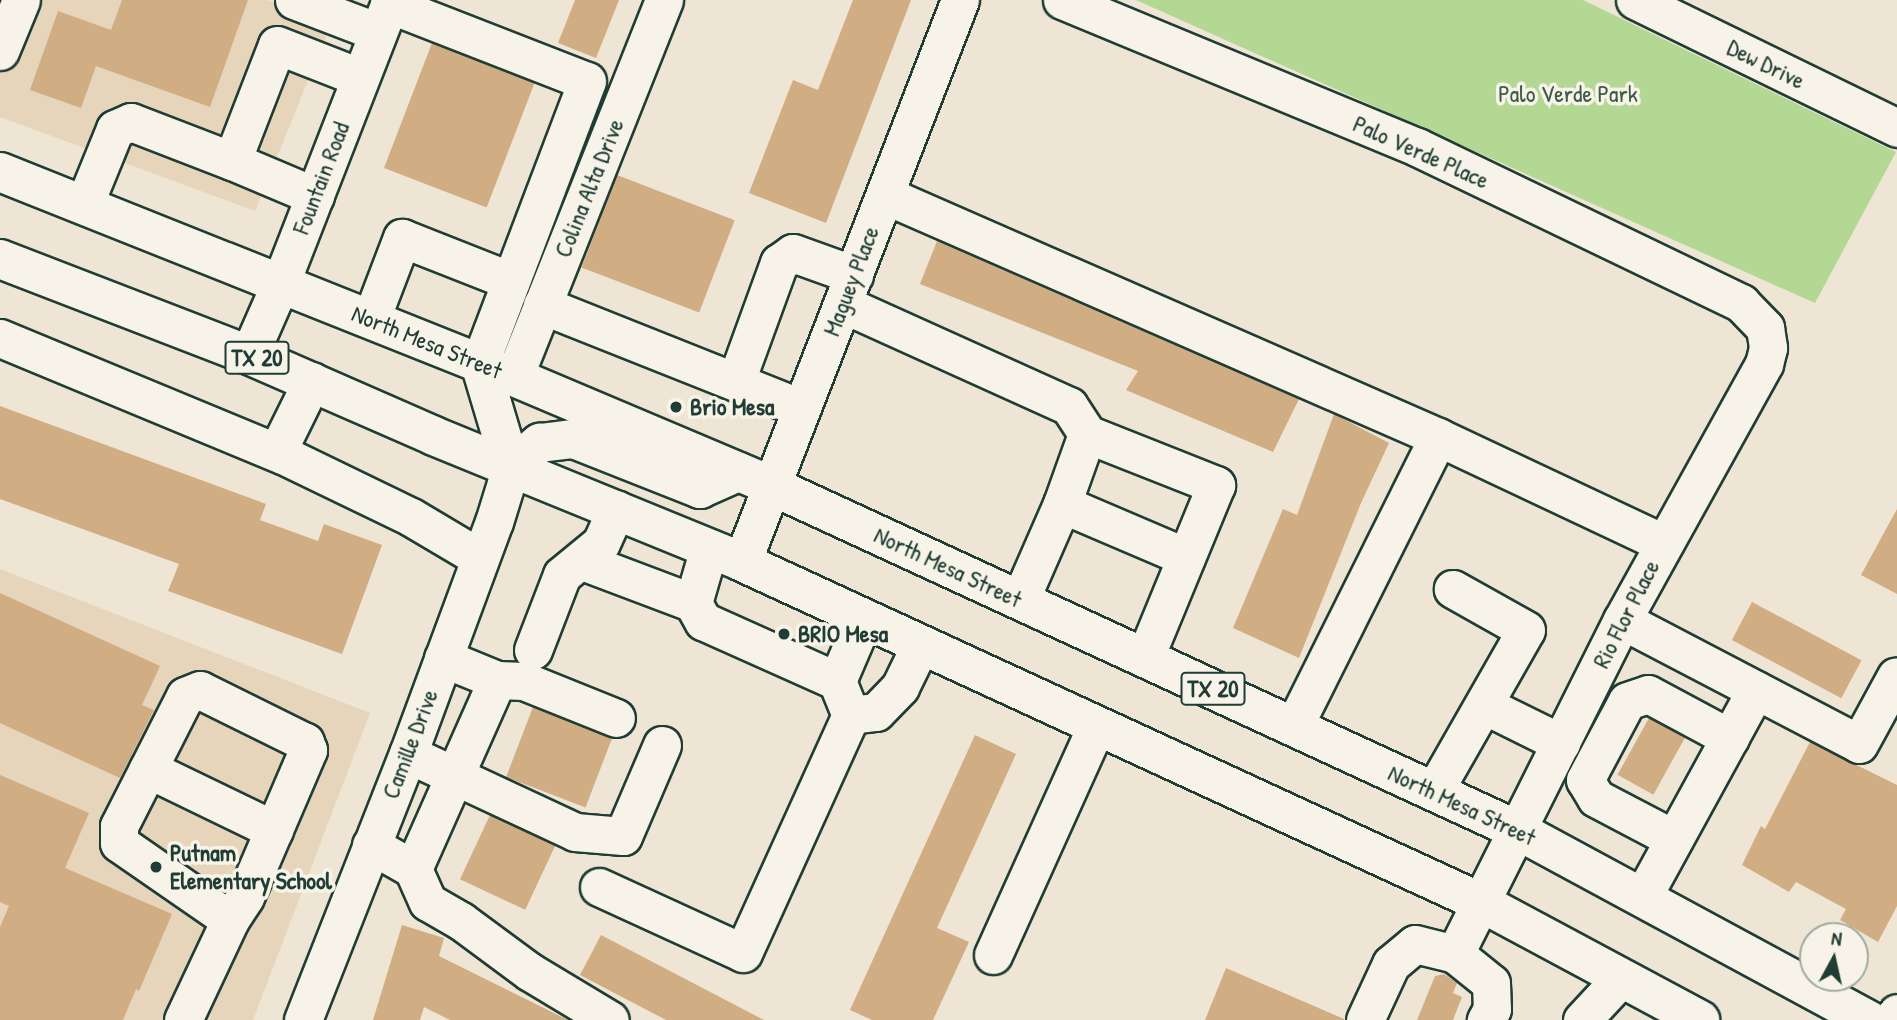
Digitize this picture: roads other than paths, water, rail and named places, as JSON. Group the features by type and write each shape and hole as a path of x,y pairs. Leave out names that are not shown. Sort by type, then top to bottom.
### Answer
{"main road":[{"name":"North Mesa Street","path":"0,172 281,282 755,479 1517,830 1643,896 1856,1017"},
{"name":"TX 20","path":"0,259 249,355 726,555 1480,902 1700,1020"},
{"path":"497,370 511,467"},
{"path":"511,467 540,443 574,439 700,489 755,479"}],"street":[{"path":"0,51 21,0"},
{"path":"294,0 386,12 587,81 511,281 497,370"},
{"name":"Colina Alta Drive","path":"497,370 542,305 664,0"},
{"name":"Maguey Place","path":"693,603 726,555 755,479 801,408 960,0"},
{"name":"Palo Verde Place","path":"1062,0 1417,148 1741,303 1765,328"},
{"name":"Dew Drive","path":"1636,0 1897,128"},
{"name":"Fountain Road","path":"249,355 281,282 386,12"},
{"path":"232,161 277,45 359,77"},
{"path":"84,205 115,129 131,122 315,196"},
{"path":"885,195 1438,437 1663,543"},
{"path":"371,319 402,237 511,281"},
{"path":"736,381 779,263 793,253 848,290 1069,406 1087,434 1216,485 1145,657"},
{"path":"542,305 801,408"},
{"name":"Rio Flor Place","path":"1455,954 1622,620 1764,364 1768,348 1765,328"},
{"path":"0,338 277,452 411,517 480,558"},
{"path":"277,452 312,381"},
{"path":"1020,600 1062,504 1087,434"},
{"path":"1294,726 1438,437"},
{"name":"Camille Drive","path":"303,1020 408,754 511,467"},
{"path":"1062,504 1186,556"},
{"path":"533,650 562,575 601,543 616,509"},
{"path":"582,561 693,603 703,621 836,681 851,715 743,953 599,887"},
{"path":"1434,791 1526,630 1453,589"},
{"path":"836,681 864,618"},
{"path":"1622,620 1859,744 1896,676"},
{"path":"851,715 876,712 884,704 900,687 921,644"},
{"path":"443,658 497,680 524,681 616,718"},
{"path":"413,869 497,680"},
{"path":"183,1020 230,920 245,897 308,750 305,742 200,690 185,696 119,826 119,843 230,920"},
{"path":"1643,896 1756,690"},
{"path":"1674,839 1596,798 1585,780 1627,701 1648,694 1730,738"},
{"path":"1484,705 1561,743"},
{"path":"993,955 1097,725"},
{"path":"408,754 575,832 623,836 662,745"},
{"path":"148,769 274,830"},
{"path":"371,845 413,869 428,902 461,921 530,972 610,1020"},
{"path":"1364,1020 1391,964 1415,944 1455,954 1491,983 1492,1009 1486,1020"},
{"path":"1582,1020 1621,978"},
{"path":"1893,1020 1897,1013"}],"place":[{"name":"Brio Mesa","path":"676,407"},
{"name":"BRIO Mesa","path":"784,634"},
{"name":"Putnam Elementary School","path":"156,867"}],"park label":[{"name":"Palo Verde Park","path":"1568,94"}]}
